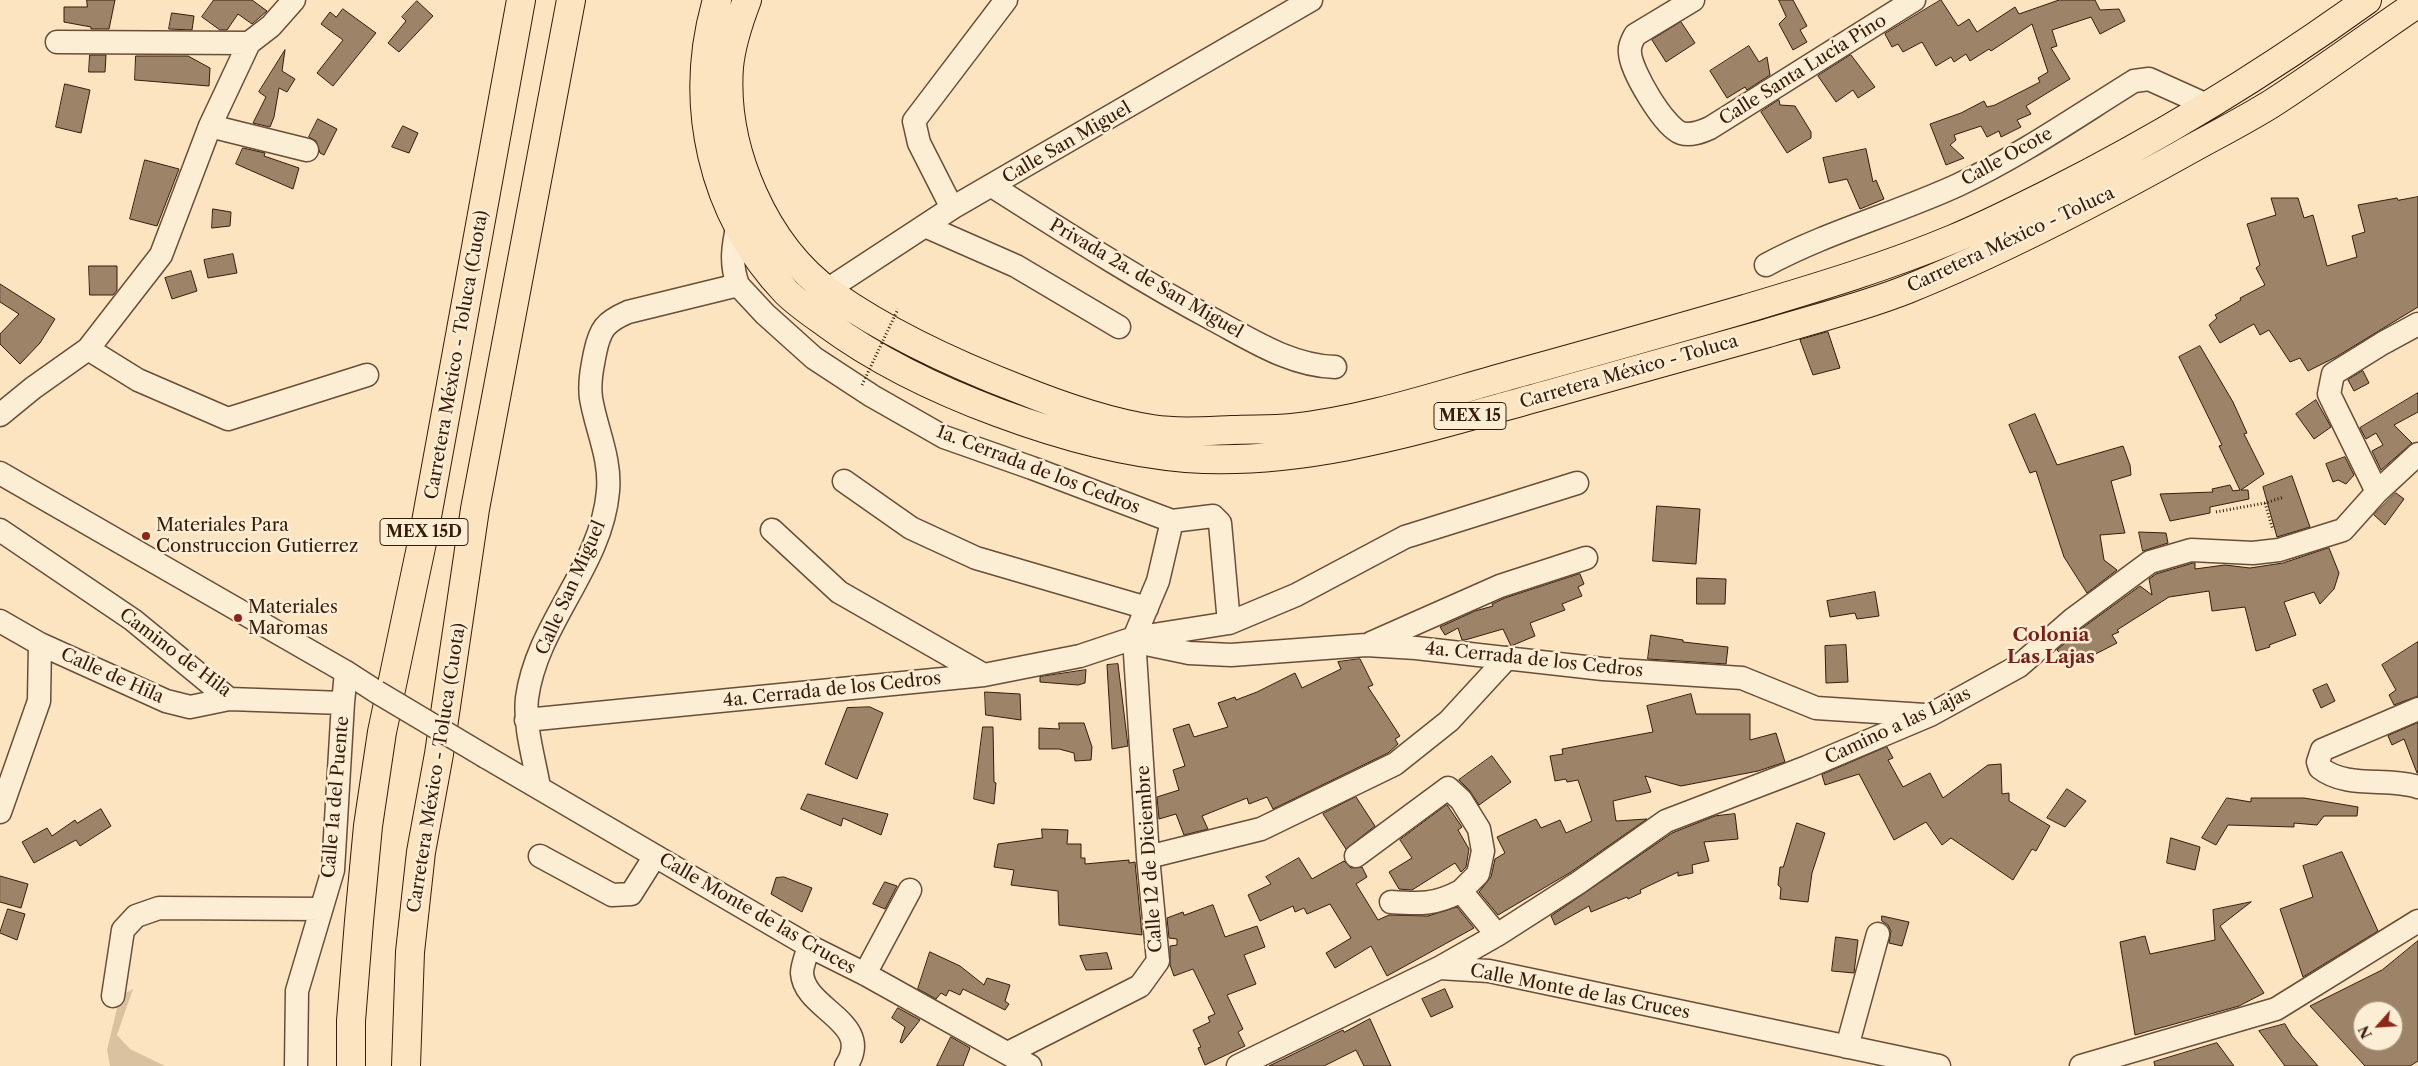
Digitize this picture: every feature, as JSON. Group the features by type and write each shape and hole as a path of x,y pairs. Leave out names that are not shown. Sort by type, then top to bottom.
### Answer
{"main road":[{"name":"Carretera México - Toluca (Cuota)","path":"351,1066 351,1022 358,921 368,826 382,732 424,533 521,0"},
{"name":"Carretera México - Toluca (Cuota)","path":"406,1066 410,952 421,852 439,754 475,509 571,0"},
{"name":"Carretera México - Toluca","path":"717,0 708,32 704,60 707,133 714,164 738,223 758,258 781,287 806,309 847,339 884,361 978,404 1041,427 1099,443 1158,455 1216,459 1304,454 1337,449 1460,419 1816,319 1905,290 2063,218 2270,105 2418,3"},
{"name":"Carretera México - Toluca","path":"747,0 733,43 729,66 729,98 738,154 749,185 783,247 804,272 827,290 886,328 934,353 989,378 1056,404 1152,429 1195,432 1289,429 1368,413 1837,282 1955,239 2114,160 2209,106 2264,72 2368,0"}],"street":[{"path":"0,415 33,388 88,349 161,255 210,126 249,43 271,26 294,0"},
{"path":"952,208 918,143 914,121 1006,0"},
{"name":"Calle San Miguel","path":"827,290 952,208 1311,0"},
{"name":"Calle Santa Lucía Pino","path":"1693,0 1635,35 1630,43 1630,53 1634,69 1669,125 1680,132 1690,134 1710,128 1914,0"},
{"path":"57,42 249,43"},
{"name":"Calle Ocote","path":"1766,265 1796,249 1958,185 2028,147 2134,81 2148,79 2209,106"},
{"path":"210,126 307,150"},
{"name":"Privada 2a. de San Miguel","path":"992,186 1170,297 1252,341 1280,354 1318,366 1335,367"},
{"path":"738,223 732,253 734,273 738,285"},
{"path":"925,226 1016,266 1119,328"},
{"name":"Calle San Miguel","path":"539,787 526,720 532,676 552,626 596,540 605,513 609,475 591,398 590,384 601,331 611,319 628,312 738,285"},
{"name":"1a. Cerrada de los Cedros","path":"738,285 765,314 814,358 872,396 944,437 1172,521"},
{"path":"2377,492 2329,394 2333,374 2418,324"},
{"path":"88,349 138,380 228,419 367,375"},
{"name":"Camino a las Lajas","path":"1439,968 1497,936 1624,853 1666,820 1799,770 1930,715 2019,666 2073,619 2150,562 2190,550 2253,553 2279,550 2343,530 2377,492 2418,454"},
{"path":"0,473 346,672 343,703"},
{"path":"844,481 911,528 976,558 1147,608"},
{"path":"1134,638 1229,623 1296,595 1405,537 1577,483"},
{"path":"1134,638 1158,580 1172,521 1194,517 1213,516 1218,518 1220,523 1229,623"},
{"name":"Camino de Hila","path":"0,530 133,620 229,699 343,703"},
{"path":"772,530 839,592 984,675"},
{"path":"1366,645 1500,586 1586,558"},
{"name":"Calle de Hila","path":"0,621 40,644 166,701 190,707 229,699"},
{"name":"4a. Cerrada de los Cedros","path":"526,720 984,675 1080,656 1134,638 1146,644 1190,654 1231,655 1366,645 1416,648 1603,669 1742,678 1816,708 1930,715"},
{"name":"Calle 12 de Diciembre","path":"1008,1053 1140,986 1158,962 1148,857 1134,638"},
{"path":"0,812 39,701 40,644"},
{"path":"1148,857 1261,829 1395,764 1449,721 1507,658"},
{"name":"Calle Monte de las Cruces","path":"346,672 486,757 809,946 865,974 1030,1066"},
{"name":"Calle 1a del Puente","path":"296,1066 297,991 333,870 343,703"},
{"path":"2418,709 2322,750 2318,762 2320,768 2337,779 2403,782 2418,787"},
{"path":"1356,856 1448,788 1461,800 1479,829 1483,851 1478,874 1461,891 1442,901 1415,904 1391,902"},
{"path":"540,856 612,895 622,895 631,894 655,856"},
{"path":"865,974 910,890"},
{"path":"1461,891 1497,936"},
{"path":"113,996 123,930 136,916 159,908 321,909"},
{"path":"2082,1066 2276,1009 2418,921"},
{"path":"1847,1047 1878,934"},
{"path":"809,946 802,972 804,982 810,991 847,1028 853,1041 853,1055 846,1066"},
{"name":"Calle Monte de las Cruces","path":"1238,1066 1439,968 1488,971 1939,1066"}],"path":[{"path":"862,385 898,309"},
{"path":"2216,512 2265,503 2284,497"},
{"path":"2265,503 2279,550"}],"shaded area":[{"path":"133,989 117,1035 130,1049 165,1066 110,1066 107,1050 120,996"}],"building":[{"path":"87,0 115,0 109,29 91,29 91,27 64,22 64,7 87,7"},
{"path":"214,0 252,0 267,11 252,24 238,14 227,30 220,30 202,17"},
{"path":"1779,0 1793,0 1807,26 1800,30 1807,42 1793,50 1779,24 1786,17"},
{"path":"1941,0 1958,26 1969,19 1977,32 2015,7 2019,14 2059,0 2095,0 2100,10 2119,9 2125,21 2100,34 2091,17 2052,30 2057,46 2051,48 2070,79 2026,106 2031,114 2017,120 2021,127 2001,137 1999,131 1987,137 1981,126 1954,135 1956,140 1950,145 1964,158 1946,165 1930,124 1961,113 1984,101 1987,107 1995,105 2040,82 2038,78 2048,72 2032,24 1991,51 1989,49 1970,61 1966,54 1954,62 1951,57 1936,66 1922,42 1903,52 1898,44 1892,47 1885,34"},
{"path":"417,1 433,16 399,52 388,43 406,21 402,17"},
{"path":"343,9 376,33 333,86 317,73 343,40 321,24 330,12 336,17"},
{"path":"172,13 194,16 192,30 169,29"},
{"path":"1681,22 1695,43 1666,62 1652,40"},
{"path":"1749,46 1759,62 1767,57 1770,75 1747,90 1745,87 1727,98 1710,71"},
{"path":"285,50 282,71 295,79 287,92 279,88 274,117 270,127 253,123 266,97 259,92"},
{"path":"90,55 106,55 105,72 89,72"},
{"path":"1851,55 1875,87 1858,98 1853,90 1836,102 1818,76"},
{"path":"136,56 188,56 210,68 209,86 135,80"},
{"path":"65,84 90,90 81,133 56,127"},
{"path":"1779,100 1780,105 1795,106 1811,132 1811,138 1787,153 1761,112"},
{"path":"318,119 337,129 324,155 320,153 316,141 309,137"},
{"path":"403,126 418,133 409,153 392,147"},
{"path":"243,148 265,153 264,156 299,168 293,189 236,164"},
{"path":"1866,149 1873,182 1876,180 1884,199 1860,209 1847,179 1829,183 1823,158"},
{"path":"145,160 179,169 157,226 130,219"},
{"path":"2418,197 2418,307 2336,357 2308,371 2300,358 2290,362 2269,330 2260,335 2254,324 2220,343 2209,325 2217,318 2215,315 2241,300 2240,298 2265,285 2256,268 2260,265 2247,224 2276,215 2271,198 2298,198 2304,218 2313,215 2327,266 2357,257 2352,236 2365,232 2358,205 2397,198 2398,200"},
{"path":"213,209 231,212 230,226 212,228"},
{"path":"233,254 237,273 208,278 204,260"},
{"path":"89,266 117,266 117,290 113,295 90,295"},
{"path":"191,271 197,291 172,299 165,278"},
{"path":"0,284 55,319 40,343 20,364 0,344 0,334 19,314 0,302"},
{"path":"1828,332 1840,368 1813,375 1800,340"},
{"path":"2200,346 2233,402 2247,433 2244,434 2264,474 2241,490 2248,490 2249,499 2210,507 2210,513 2170,521 2160,494 2213,492 2212,489 2230,485 2233,491 2240,490 2219,446 2222,445 2179,357"},
{"path":"2363,371 2369,383 2354,391 2348,380"},
{"path":"2418,393 2418,412 2394,425 2412,443 2381,470 2372,451 2383,445 2376,433 2366,439 2360,428"},
{"path":"2316,400 2331,427 2314,439 2296,414"},
{"path":"2035,414 2057,465 2123,446 2130,465 2131,475 2111,481 2125,533 2100,535 2104,560 2117,570 2087,593 2064,557 2036,471 2030,473 2009,425"},
{"path":"2345,457 2354,475 2346,484 2338,480 2333,482 2326,464"},
{"path":"2292,476 2310,527 2277,537 2263,487"},
{"path":"2396,493 2404,499 2385,525 2374,515"},
{"path":"1657,506 1700,509 1696,564 1653,561"},
{"path":"2139,532 2166,533 2168,543 2143,551"},
{"path":"2329,548 2339,573 2334,589 2320,604 2314,592 2284,602 2296,635 2269,645 2270,647 2256,651 2245,607 2212,611 2209,591 2169,597 2117,630 2119,632 2112,635 2117,643 2080,662 2077,656 2067,662 2057,650 2081,629 2140,586 2152,595 2149,579 2156,574 2193,563 2195,563 2195,569 2225,565 2250,568 2283,563"},
{"path":"1580,574 1584,584 1578,587 1582,596 1562,604 1565,610 1530,623 1535,636 1511,646 1503,629 1462,640 1458,628 1445,635 1440,627 1475,611 1493,606 1492,604 1505,598"},
{"path":"1697,578 1726,579 1725,604 1697,604"},
{"path":"1875,592 1879,616 1857,619 1855,613 1830,617 1827,601"},
{"path":"1651,635 1683,640 1683,642 1728,647 1726,664 1648,659"},
{"path":"2418,642 2418,696 2394,705 2389,695 2396,690 2382,665"},
{"path":"1846,645 1848,682 1826,683 1825,646"},
{"path":"1360,659 1373,685 1368,687 1400,736 1395,739 1398,744 1388,753 1273,809 1267,797 1249,804 1247,798 1202,816 1208,829 1184,835 1176,814 1159,819 1157,797 1179,790 1173,770 1185,766 1173,729 1189,724 1194,737 1228,727 1218,703 1235,697 1236,700 1257,692 1295,673 1302,688 1341,669 1338,662"},
{"path":"1118,664 1128,746 1112,749 1107,665"},
{"path":"1086,670 1085,683 1078,685 1040,682 1040,677"},
{"path":"2327,684 2335,701 2321,708 2313,690"},
{"path":"985,692 1020,694 1021,720 986,715"},
{"path":"1691,694 1696,714 1750,714 1750,740 1776,733 1785,762 1758,771 1681,786 1645,776 1651,792 1613,801 1616,821 1647,819 1571,872 1498,915 1479,892 1491,877 1495,859 1505,853 1497,837 1536,819 1541,828 1560,820 1566,833 1592,821 1578,780 1567,782 1566,779 1555,781 1550,756 1563,754 1562,749 1653,732 1647,706"},
{"path":"870,707 883,713 857,779 825,764 847,708"},
{"path":"1059,723 1084,723 1092,747 1091,760 1075,761 1074,753 1059,749 1039,749 1039,728 1059,729"},
{"path":"2418,723 2417,773 2404,739 2392,745 2388,736"},
{"path":"983,727 993,727 994,782 996,783 994,804 974,799"},
{"path":"1887,747 1893,758 1888,760 1903,787 1930,773 1943,798 1988,765 2001,764 2002,794 2009,793 2009,801 2050,826 2036,851 2032,849 2013,880 1951,838 1942,845 1926,822 1894,840 1859,774 1825,785 1822,775"},
{"path":"1492,756 1511,782 1479,805 1470,791 1459,780"},
{"path":"2067,789 2086,801 2065,827 2047,818"},
{"path":"808,794 888,814 881,835 843,818 841,826 801,809"},
{"path":"1356,797 1375,826 1346,849 1323,814"},
{"path":"2227,798 2251,802 2251,798 2304,798 2358,807 2357,816 2324,816 2317,825 2294,823 2294,827 2228,825 2216,845 2202,838"},
{"path":"1447,805 1462,827 1458,830 1469,849 1466,867 1461,872 1455,863 1412,890 1399,889 1389,872 1412,858 1400,840"},
{"path":"101,809 111,826 80,846 76,840 34,863 22,842 47,828 52,836 75,820 77,823"},
{"path":"1735,814 1738,839 1704,842 1709,861 1692,865 1693,873 1678,876 1678,872 1640,890 1641,893 1628,899 1627,897 1591,912 1589,906 1555,925 1551,916 1672,833 1715,816"},
{"path":"1797,823 1825,833 1812,873 1808,902 1780,899 1781,888 1778,885 1780,867 1783,867"},
{"path":"1042,829 1068,830 1067,844 1081,844 1081,858 1085,858 1085,864 1129,860 1129,863 1135,862 1142,935 1059,925 1058,891 1011,885 1014,870 994,867 998,844 1042,838"},
{"path":"2171,838 2200,847 2195,870 2167,863"},
{"path":"2342,852 2378,931 2303,977 2280,909 2313,897 2303,866"},
{"path":"1299,858 1312,879 1344,861 1351,868 1362,867 1367,877 1356,884 1378,920 1389,915 1428,916 1457,907 1474,928 1387,976 1371,946 1335,968 1326,953 1351,938 1330,904 1307,914 1304,908 1295,912 1293,906 1260,921 1248,895 1271,884 1266,877"},
{"path":"0,876 28,884 21,908 0,902"},
{"path":"784,877 812,888 802,912 771,894 776,878"},
{"path":"885,882 897,886 885,909 873,904"},
{"path":"2251,902 2220,926 2264,993 2239,1006 2135,1035 2120,942 2145,936 2150,954 2215,940 2213,910"},
{"path":"1213,905 1225,937 1257,926 1265,947 1244,955 1256,984 1227,995 1243,1029 1238,1032 1245,1046 1205,1065 1198,1048 1201,1047 1193,1030 1210,1022 1208,1017 1215,1014 1193,969 1174,976 1170,965 1170,946 1177,945 1177,939 1169,938 1167,918 1183,912 1184,915"},
{"path":"8,909 25,914 17,940 0,933"},
{"path":"1882,916 1909,922 1902,946 1889,943 1891,931 1888,925 1882,921"},
{"path":"1836,937 1858,940 1854,973 1832,971"},
{"path":"2418,941 2418,1061 2410,1066 2365,1066 2310,1006 2382,970"},
{"path":"930,952 960,966 984,985 987,978 1010,985 1005,1001 1009,1004 1005,1010 963,989 960,995 949,990 946,996 941,993 936,999 918,989"},
{"path":"1107,953 1112,969 1086,970 1080,956"},
{"path":"1445,989 1453,1007 1431,1017 1422,999"},
{"path":"898,1008 920,1020 902,1043 900,1042 905,1027 892,1018"},
{"path":"1370,1019 1391,1066 1364,1066 1356,1050 1324,1066 1269,1066 1343,1030 1344,1032"},
{"path":"2285,1024 2292,1036 2318,1066 2285,1066 2259,1031"},
{"path":"951,1037 970,1048 963,1066 937,1066"},
{"path":"2217,1043 2234,1066 2155,1066 2154,1062"}],"place":[{"name":"Materiales Para Construccion Gutierrez","path":"146,536"},
{"name":"Materiales Maromas","path":"238,618"}],"district":[{"name":"Colonia Las Lajas","path":"2051,647"}]}
